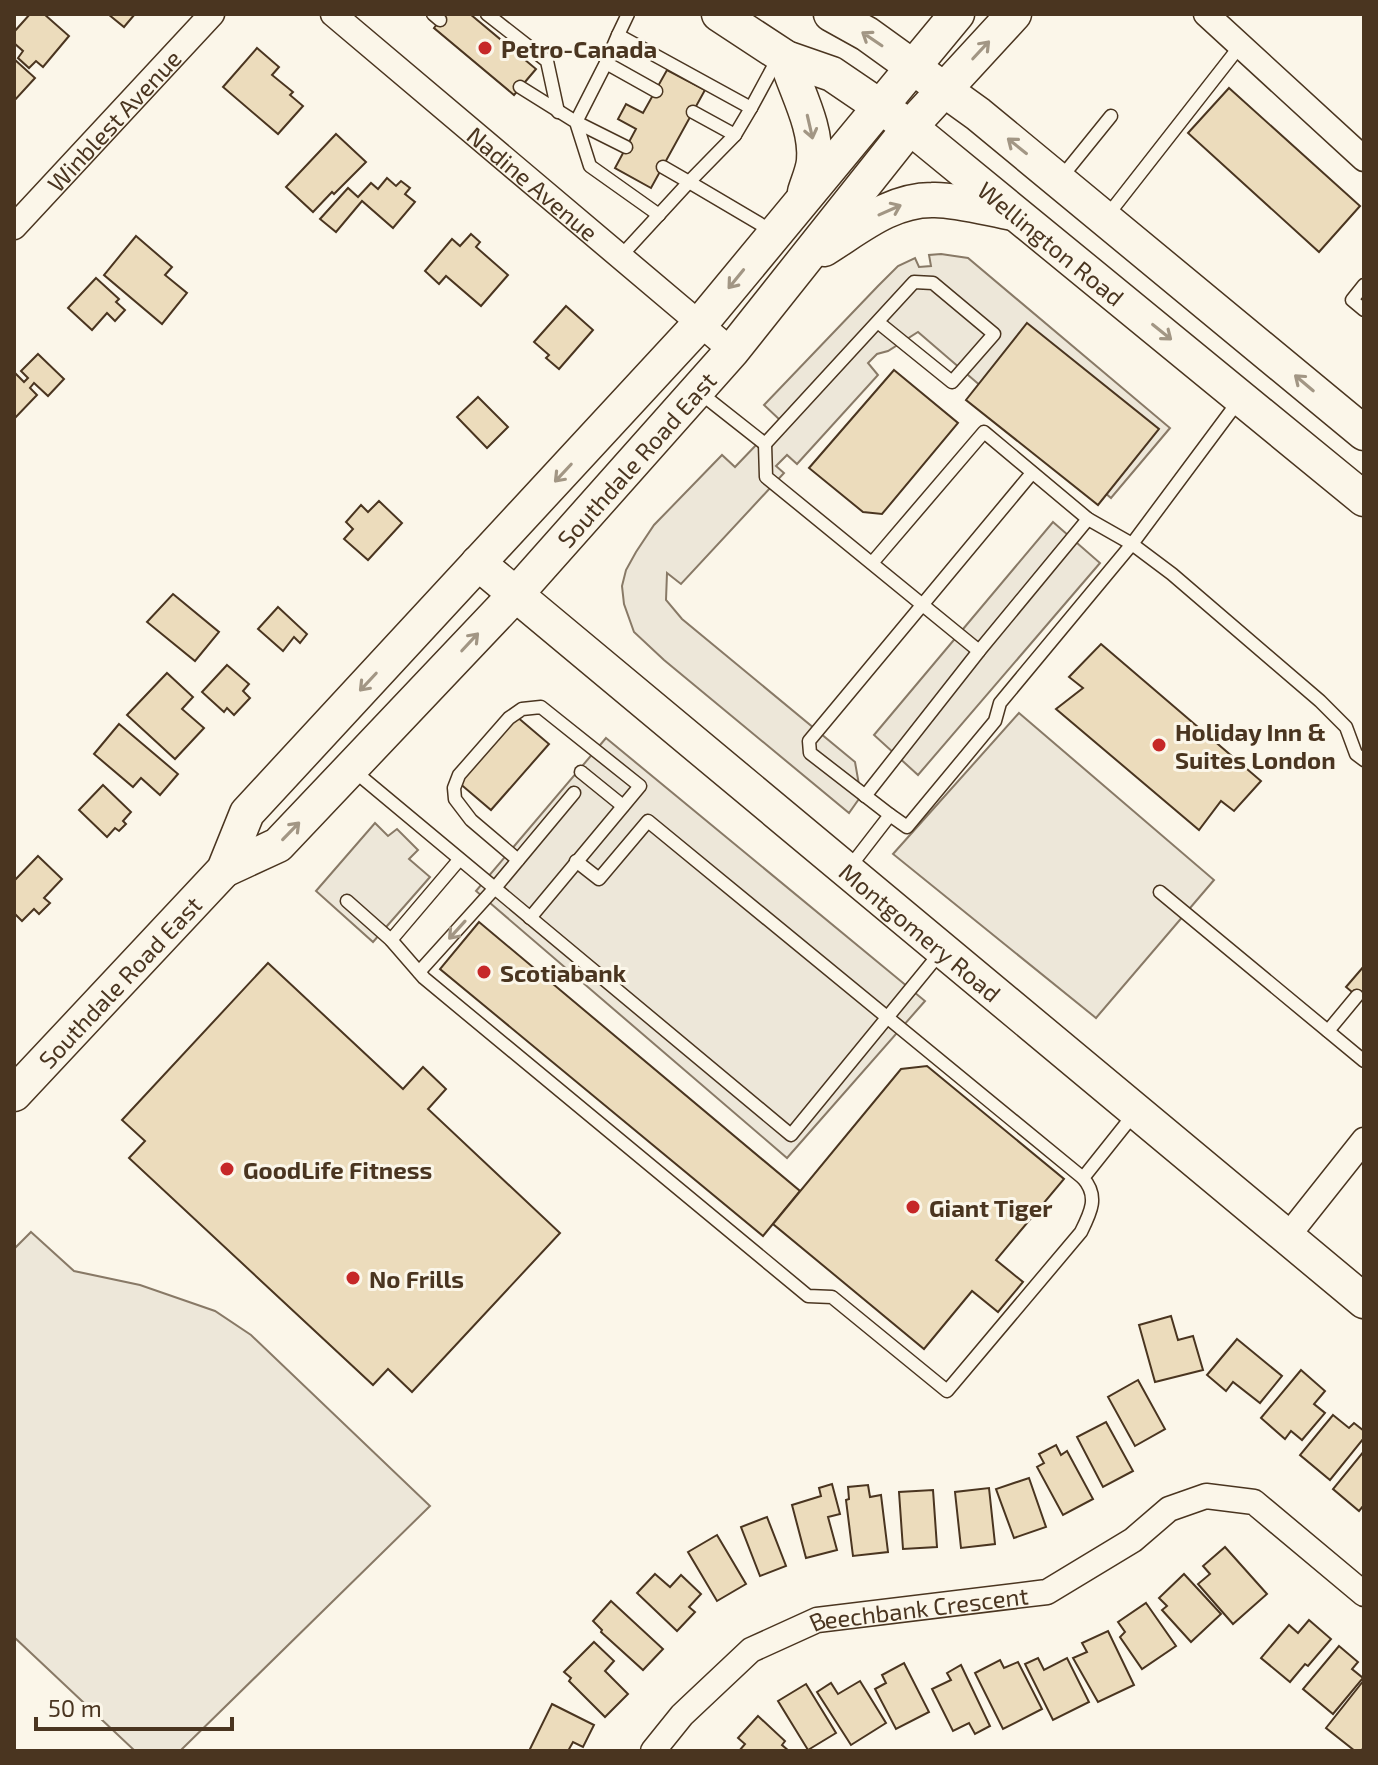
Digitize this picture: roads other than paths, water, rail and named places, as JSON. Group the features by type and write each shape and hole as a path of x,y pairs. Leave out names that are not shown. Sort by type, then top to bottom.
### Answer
{"main road":[{"name":"Wellington Road","path":"719,14 783,56 832,74 910,127 1364,499"},
{"path":"831,14 867,34 978,114 1364,433"},
{"name":"Southdale Road East","path":"14,1094 224,870 247,813 699,324 957,14"},
{"name":"Southdale Road East","path":"224,870 278,845 516,594 732,351 910,127 1014,14"},
{"path":"783,56 807,114 814,149 814,163 803,197"},
{"path":"800,265 892,207 934,200 1014,213"},
{"name":"Montgomery Road","path":"478,563 1364,1301"}],"street":[{"name":"Winblest Avenue","path":"14,227 212,14"},
{"name":"Nadine Avenue","path":"333,14 732,351"},
{"path":"1206,14 1364,159"},
{"path":"1287,1237 1364,1140"},
{"name":"Beechbank Crescent","path":"653,1751 682,1715 751,1650 817,1620 1047,1592 1133,1540 1169,1509 1206,1496 1254,1502 1364,1594"}],"lane":[{"path":"487,14 547,61 558,112"},
{"path":"628,14 576,122 590,166 659,215"},
{"path":"618,35 751,108"},
{"path":"1105,218 1240,46"},
{"path":"620,257 735,135 783,56"},
{"path":"606,63 656,91"},
{"path":"520,87 558,112 626,147"},
{"path":"693,112 735,135"},
{"path":"1059,181 1111,116"},
{"path":"663,167 775,232"},
{"path":"879,323 952,382 994,334 933,283 914,282 765,444 766,477 979,651"},
{"path":"1364,285 1352,300 1364,310"},
{"path":"696,390 765,444"},
{"path":"1032,473 809,741 810,753 907,827 995,721 1000,703 1132,544 1242,397"},
{"path":"872,563 984,432 1088,519 1132,544 1172,574 1320,701 1346,727 1356,754 1364,760"},
{"path":"865,796 1088,519"},
{"path":"518,860 471,820 455,799 454,788 459,775 509,718 522,709 541,707 640,786 530,918"},
{"path":"351,768 791,1135 942,950"},
{"path":"581,772 623,806"},
{"path":"419,972 574,793"},
{"path":"847,871 890,815"},
{"path":"347,901 391,940 419,972 808,1296 832,1297 947,1391 1081,1232 1093,1203 1093,1192 1083,1178 648,821 599,879 576,861"},
{"path":"391,940 459,860"},
{"path":"1160,892 1363,1058"},
{"path":"1328,1031 1357,996"},
{"path":"1083,1178 1136,1112"}],"place":[{"name":"Petro-Canada","path":"485,48"},
{"name":"Holiday Inn & Suites London","path":"1159,745"},
{"name":"Scotiabank","path":"484,972"},
{"name":"GoodLife Fitness","path":"227,1169"},
{"name":"Giant Tiger","path":"913,1207"},
{"name":"No Frills","path":"353,1278"}]}
